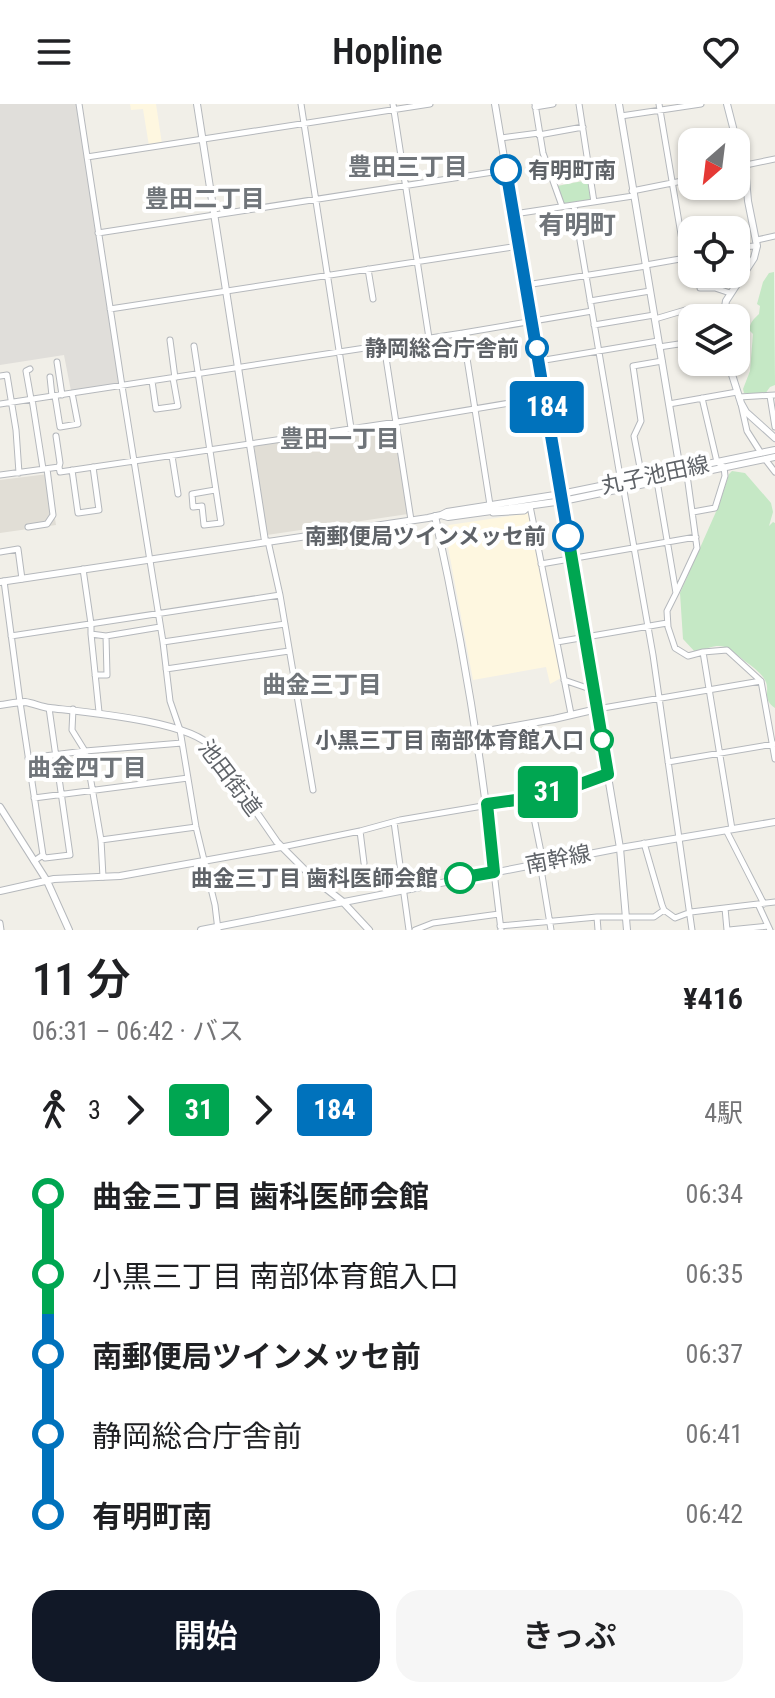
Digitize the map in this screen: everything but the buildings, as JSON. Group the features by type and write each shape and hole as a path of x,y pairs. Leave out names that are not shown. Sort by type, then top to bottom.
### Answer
{"street":[{"path":"79,104 170,701 180,730 196,827 218,928"},
{"path":"197,104 266,541 280,595 313,790"},
{"path":"301,104 351,428"},
{"path":"87,157 394,107 430,104"},
{"path":"495,104 620,848 627,930"},
{"path":"553,104 535,105 543,153 562,206"},
{"path":"579,104 594,202"},
{"path":"619,104 680,470 687,475 696,537 695,554 667,611 670,636 678,652 688,656 727,650 761,681 775,759"},
{"path":"621,116 660,107 701,104"},
{"path":"727,104 732,128"},
{"path":"394,107 429,338"},
{"path":"660,107 678,216"},
{"path":"501,138 583,127"},
{"path":"750,164 775,159"},
{"path":"98,233 506,170"},
{"path":"514,214 594,202 678,183"},
{"path":"725,304 754,258 757,243 748,200"},
{"path":"574,205 659,699 692,930"},
{"path":"750,244 775,236"},
{"path":"110,309 519,246"},
{"path":"526,285 678,259"},
{"path":"368,269 373,299"},
{"path":"715,288 730,293"},
{"path":"590,301 650,291"},
{"path":"0,404 592,311"},
{"path":"594,325 678,311"},
{"path":"463,333 488,509"},
{"path":"152,381 156,409 178,406 170,340"},
{"path":"539,361 678,343"},
{"path":"384,345 411,520"},
{"path":"194,346 221,523 204,525 202,506 193,507 192,494 215,490"},
{"path":"642,478 634,436 641,421 633,366 662,361"},
{"path":"57,362 56,395 60,427 78,424 72,393"},
{"path":"28,527 47,524 53,515 26,371 30,369"},
{"path":"0,376 7,375 19,473"},
{"path":"732,376 747,431 775,472"},
{"path":"50,377 56,395"},
{"path":"669,404 702,398 773,396 775,427"},
{"path":"56,436 60,472 545,397"},
{"path":"739,397 746,412 775,438"},
{"path":"693,512 712,510 717,505 725,476 724,467 717,462 702,398"},
{"name":"丸子池田線","path":"623,486 642,478 687,475 724,467 775,450"},
{"path":"172,456 178,494"},
{"name":"丸子池田線","path":"2,582 435,516 448,517 623,486 717,462 775,457"},
{"path":"0,475 59,467"},
{"path":"72,470 78,513 99,510 93,467"},
{"path":"656,478 676,593"},
{"name":"丸子池田線","path":"488,509 530,506 562,498"},
{"path":"530,506 571,714"},
{"path":"435,516 476,733 501,928 597,917 654,917 664,910"},
{"path":"541,564 696,537"},
{"path":"0,552 18,549 22,579"},
{"path":"83,569 99,712"},
{"path":"2,582 45,858 70,855 49,708"},
{"path":"11,636 280,595"},
{"path":"557,642 667,623"},
{"path":"163,642 285,624"},
{"path":"91,634 106,636 160,627"},
{"path":"95,675 107,675 106,636"},
{"path":"166,669 289,651"},
{"path":"703,652 729,830 769,928 728,930 725,908"},
{"path":"564,680 594,691"},
{"path":"476,733 761,681"},
{"name":"池田街道","path":"0,705 20,702 99,712 197,735 208,743 281,847 342,901 369,930"},
{"path":"73,709 72,730 85,751 101,840 103,877"},
{"path":"28,758 182,743"},
{"path":"668,762 774,744"},
{"path":"0,891 47,881 120,876 281,847 400,820 530,798 608,774"},
{"path":"34,798 188,778"},
{"path":"530,798 551,930"},
{"path":"0,807 47,881 69,930"},
{"path":"394,822 412,930 433,923 499,914"},
{"name":"南幹線","path":"201,930 644,843 775,822"},
{"path":"101,840 196,827"},
{"path":"360,831 364,863"},
{"path":"644,843 664,910 675,918 691,912 775,902"},
{"path":"34,861 43,855"},
{"path":"597,917 598,930"},
{"path":"0,923 1,930"}],"shaded area":[{"path":"0,104 79,104 122,383 71,391 64,355 0,365"},
{"path":"130,104 156,104 162,144 149,146 143,109 131,110"},
{"path":"394,424 408,514 267,535 254,445"},
{"path":"48,474 56,525 0,533 0,480"},
{"path":"530,513 561,678 550,684 546,667 473,680 445,531 449,525"}],"green space":[{"path":"588,180 591,200 563,204 557,186"},
{"path":"774,272 775,385 765,394 744,393 750,376 753,334 750,327 759,314 760,306 757,304 769,273"},
{"path":"732,471 745,473 771,503 773,512 769,526 775,523 775,708 768,701 767,684 763,677 734,652 718,646 696,653 683,639 680,593"}],"bus line":[{"name":"184","path":"506,170 568,536"},
{"name":"31","path":"460,878 494,872 487,804 530,798 608,774 568,536"}],"place":[{"name":"有明町南","path":"506,170"},
{"name":"静岡総合庁舎前","path":"537,348"},
{"name":"南郵便局ツインメッセ前","path":"568,536"},
{"name":"小黒三丁目 南部体育館入口","path":"602,740"},
{"name":"曲金三丁目 歯科医師会館","path":"460,878"}],"district":[{"name":"豊田三丁目","path":"408,167"},
{"name":"豊田二丁目","path":"205,199"},
{"name":"有明町","path":"577,225"},
{"name":"豊田一丁目","path":"340,439"},
{"name":"曲金三丁目","path":"322,685"},
{"name":"曲金四丁目","path":"87,768"}]}
